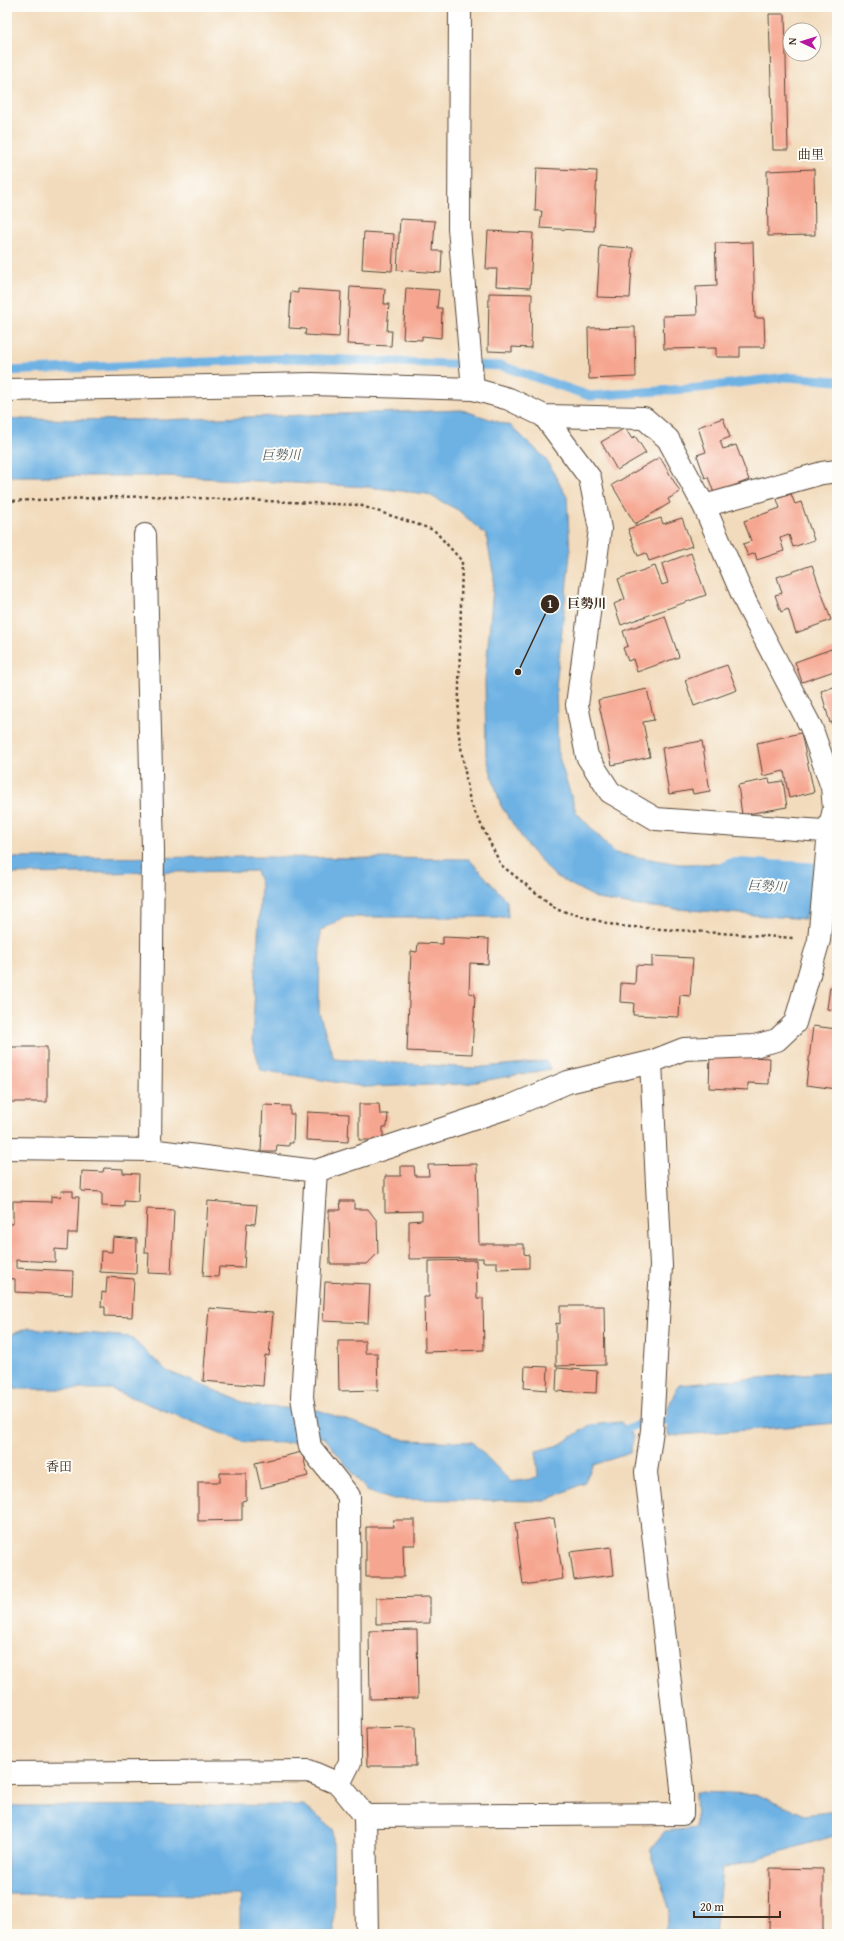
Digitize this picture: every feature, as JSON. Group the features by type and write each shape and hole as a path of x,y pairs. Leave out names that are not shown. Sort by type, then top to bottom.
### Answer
{"street":[{"path":"460,7 459,228 471,372"},
{"path":"7,390 312,384 471,372 509,398 544,416 644,418 668,440 704,506 746,603 811,727 832,787 834,809 833,831 819,940 795,1023 777,1040 754,1046 684,1049 651,1062 568,1082 509,1107 316,1171 150,1150 7,1148"},
{"path":"544,416 590,478 600,529 577,705 587,756 610,792 656,820 833,831"},
{"path":"704,506 822,473 837,471"},
{"path":"145,535 153,850 150,1150"},
{"path":"365,1816 682,1814 682,1788 646,1472 652,1420 661,1266 651,1062"},
{"path":"316,1171 302,1398 310,1447 350,1496 350,1762 338,1784"},
{"path":"7,1773 309,1771 338,1784 365,1816 367,1934"}],"path":[{"path":"7,501 151,496 359,505 434,530 462,561 458,729 470,802 501,865 558,910 618,926 819,940"}],"water":[{"path":"462,410 511,426 545,458 567,497 570,554 556,686 558,754 576,812 615,853 679,864 808,864 805,919 639,906 598,899 555,876 529,848 501,806 486,756 485,680 494,577 486,535 458,510 427,494 368,487 165,476 7,476 7,419 158,420"},
{"path":"261,857 469,859 507,901 508,917 344,917 320,931 319,1013 334,1059 474,1068 546,1061 550,1069 465,1084 365,1087 261,1070 252,1041 261,885 256,871 7,874 7,858"},
{"path":"29,1328 130,1337 167,1371 253,1406 318,1410 405,1440 472,1442 511,1482 538,1478 536,1451 559,1445 590,1425 621,1422 634,1436 630,1453 593,1465 584,1483 545,1501 390,1499 367,1491 324,1437 286,1443 243,1442 111,1389 7,1389 7,1336"},
{"path":"837,1371 837,1423 668,1436 667,1410 678,1385"},
{"path":"695,1792 756,1794 804,1815 837,1811 837,1835 722,1869 715,1934 664,1934 670,1911 650,1849 665,1831 696,1828"},
{"path":"303,1805 333,1829 334,1934 240,1934 240,1895 7,1894 7,1806"}],"building":[{"path":"769,14 785,14 785,22 782,22 782,62 786,62 788,150 773,150"},
{"path":"537,168 597,171 594,231 540,228 542,211 535,211"},
{"path":"814,169 815,235 768,236 767,171"},
{"path":"400,219 435,221 433,251 442,251 441,273 397,270"},
{"path":"488,231 533,233 530,288 496,286 497,269 486,269"},
{"path":"364,232 394,234 392,271 362,269"},
{"path":"753,242 755,318 764,318 765,347 740,347 740,357 716,357 716,348 664,349 663,316 697,315 696,287 717,286 715,243"},
{"path":"600,246 633,248 630,298 597,297"},
{"path":"350,287 385,289 384,304 389,304 387,331 392,331 391,346 347,344"},
{"path":"406,288 439,290 437,308 442,308 441,338 422,336 422,340 403,339"},
{"path":"298,289 341,292 339,337 305,335 306,329 289,328 291,292 298,293"},
{"path":"489,293 532,294 531,348 512,347 512,352 488,351"},
{"path":"635,327 636,377 589,379 588,328"},
{"path":"723,418 730,437 720,441 723,449 736,445 749,480 714,493 708,477 705,478 697,455 706,452 698,427"},
{"path":"625,428 632,439 635,436 646,453 617,470 601,442"},
{"path":"660,457 680,492 668,499 670,503 635,524 612,485"},
{"path":"791,494 795,504 801,502 814,540 793,547 789,535 780,538 784,551 757,560 755,553 748,556 743,544 751,541 744,521 780,508 777,499"},
{"path":"661,518 663,524 682,518 692,546 649,561 646,553 638,556 628,529"},
{"path":"691,553 706,595 621,625 614,604 625,599 618,579 655,566 662,585 668,583 662,564"},
{"path":"812,565 831,620 796,633 788,609 781,612 775,595 782,593 777,577"},
{"path":"665,616 679,657 637,672 633,659 628,661 623,648 628,646 623,631"},
{"path":"837,647 837,670 802,682 795,662"},
{"path":"727,665 737,690 694,706 685,680"},
{"path":"837,686 837,720 830,723 821,691"},
{"path":"647,689 654,720 643,722 650,757 612,765 598,700"},
{"path":"801,733 814,792 789,798 784,771 763,776 757,743"},
{"path":"702,741 710,791 693,794 692,790 669,794 662,748"},
{"path":"769,779 770,783 783,781 787,807 742,815 738,785"},
{"path":"443,937 489,939 488,964 470,963 469,993 475,994 472,1054 407,1051 411,951 417,952 418,943 443,944"},
{"path":"652,956 693,958 690,996 680,995 679,1017 633,1015 634,1003 620,1002 621,983 635,984 636,965 652,966"},
{"path":"830,987 837,988 837,1021 835,1020 836,1010 827,1009"},
{"path":"813,1026 837,1029 837,1089 806,1085"},
{"path":"7,1047 47,1047 47,1102 7,1102"},
{"path":"710,1055 770,1058 769,1084 748,1083 748,1090 709,1088"},
{"path":"359,1104 379,1104 380,1114 388,1114 387,1127 383,1127 383,1140 359,1140"},
{"path":"263,1105 290,1106 290,1114 294,1114 293,1143 289,1143 289,1146 277,1145 276,1152 261,1152"},
{"path":"307,1112 349,1114 348,1142 306,1140"},
{"path":"477,1164 479,1244 524,1244 524,1254 529,1255 529,1268 497,1269 497,1262 483,1262 483,1258 409,1259 409,1221 422,1220 422,1211 385,1212 385,1176 401,1176 401,1166 414,1166 415,1176 429,1176 428,1165"},
{"path":"104,1168 123,1169 123,1173 139,1174 138,1202 124,1201 124,1207 102,1206 102,1192 81,1191 82,1171 103,1172"},
{"path":"61,1191 73,1191 73,1197 79,1197 77,1233 68,1233 67,1250 55,1249 55,1262 16,1260 16,1268 73,1271 72,1295 15,1292 15,1279 7,1278 7,1224 13,1224 13,1201 51,1202 51,1196 60,1197"},
{"path":"208,1201 257,1205 255,1224 247,1223 244,1268 219,1267 218,1277 203,1276"},
{"path":"340,1201 354,1201 354,1209 368,1209 377,1221 378,1253 367,1264 330,1264 329,1210 341,1210"},
{"path":"147,1209 174,1210 171,1274 148,1273 149,1253 145,1253"},
{"path":"113,1237 137,1239 136,1274 100,1272 101,1251 112,1252"},
{"path":"476,1260 477,1298 483,1298 484,1350 425,1352 424,1297 429,1297 429,1261"},
{"path":"107,1277 134,1279 132,1317 105,1316 105,1307 101,1307 102,1292 106,1293"},
{"path":"325,1282 370,1284 368,1323 323,1321"},
{"path":"560,1306 604,1306 605,1365 556,1366 556,1323 560,1324"},
{"path":"209,1308 273,1313 269,1356 265,1355 263,1386 203,1381"},
{"path":"338,1341 365,1341 365,1353 377,1353 378,1390 339,1391"},
{"path":"525,1366 548,1367 547,1390 524,1388"},
{"path":"557,1368 597,1371 596,1393 556,1391"},
{"path":"302,1452 308,1476 261,1488 255,1463"},
{"path":"220,1473 246,1473 246,1500 242,1501 242,1520 198,1521 198,1482 220,1482"},
{"path":"554,1518 563,1579 523,1585 515,1523"},
{"path":"393,1520 415,1520 415,1545 403,1545 404,1577 366,1577 366,1527 394,1527"},
{"path":"611,1547 614,1575 574,1580 570,1552"},
{"path":"430,1597 430,1623 376,1624 376,1598"},
{"path":"417,1630 418,1698 370,1699 369,1631"},
{"path":"415,1727 416,1766 367,1766 366,1728"},
{"path":"770,1868 823,1869 823,1934 769,1934"}],"waterway":[{"path":"7,371 293,358 502,366 590,396 699,388 786,377 837,381"},
{"name":"巨勢川","path":"736,884 837,890"},
{"path":"627,1429 640,1423 678,1419"}],"place":[{"name":"巨勢川","path":"518,672"}],"district":[{"name":"曲里","path":"811,154"},
{"name":"香田","path":"59,1466"}]}
